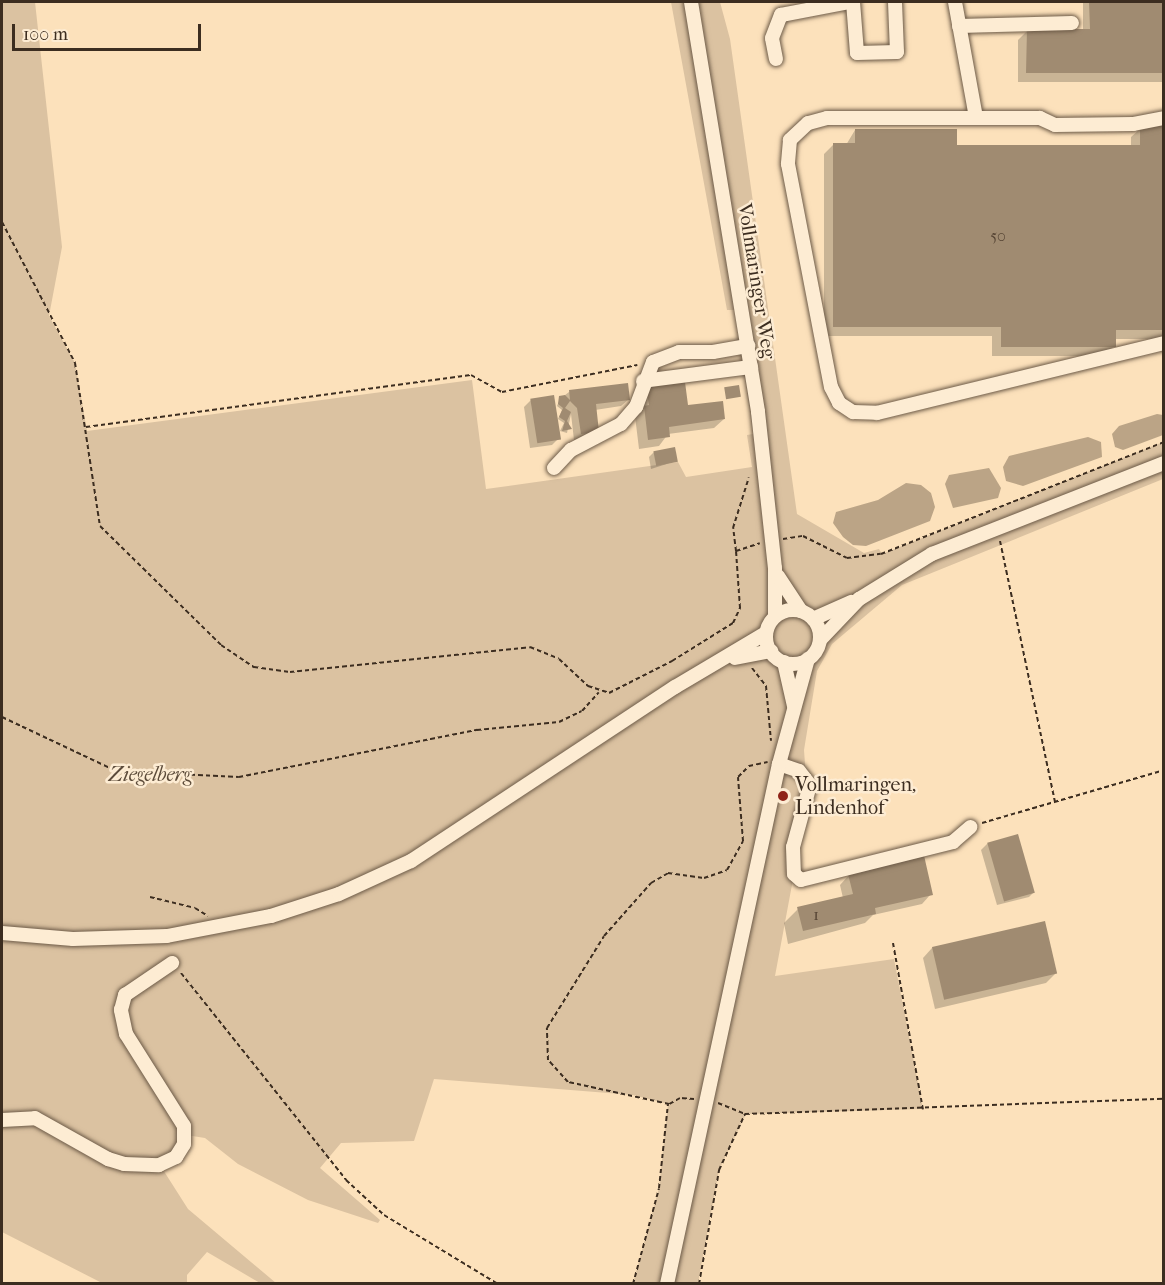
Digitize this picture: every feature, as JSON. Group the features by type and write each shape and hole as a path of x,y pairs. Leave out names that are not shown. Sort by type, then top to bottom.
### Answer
{"street":[{"name":"Vollmaringer Weg","path":"691,2 751,367 775,568 775,616"},
{"path":"776,59 772,38 781,15 851,2 857,53 897,52 895,2"},
{"path":"955,2 976,118"},
{"path":"959,26 1072,23"},
{"path":"1164,118 1132,124 1055,124 1041,118 827,118 808,123 790,140 788,164 831,387 839,403 853,412 877,413 1164,342"},
{"path":"554,468 571,450 621,424 636,407 643,381 653,362 679,352 713,352 748,346"},
{"path":"713,352 715,372"},
{"path":"643,381 751,367"},
{"path":"813,619 859,599 923,559 997,527 1164,463"},
{"name":"Vollmaringer Weg","path":"775,568 784,590 801,611"},
{"path":"667,1284 779,765 808,659 820,640 859,599"},
{"path":"2,933 73,939 167,936 271,916 339,894 411,861 675,687 727,659 766,633 775,616 801,611 813,619 820,640"},
{"path":"766,633 771,651 784,662 794,711"},
{"path":"727,659 771,651"},
{"path":"784,662 808,659"},
{"path":"779,765 799,771 810,785 793,847 794,874 801,880 953,842 970,827"},
{"path":"2,1120 36,1118 108,1160 123,1164 159,1165 176,1157 184,1144 184,1126 126,1034 121,1010 125,995 172,963"}],"path":[{"path":"2,222 75,363 86,427 93,496 106,535 221,645 254,667 290,672 530,647 559,659 599,692"},
{"path":"86,427 471,375 502,392 653,362"},
{"path":"736,551 772,541 803,536 847,558 881,554 1164,442"},
{"path":"2,717 116,771 239,777 514,725 559,722 582,711 599,692 619,690 733,622 741,608 733,528 749,477"},
{"path":"997,527 1055,802"},
{"path":"727,659 751,666 766,686 772,744"},
{"path":"779,765 757,763 738,777 743,840 727,870 704,878 683,872 668,873 651,883 604,936 572,993 549,1020 547,1028 548,1060 568,1082 669,1104 680,1098 726,1104 746,1114 1164,1099"},
{"path":"970,827 1164,770"},
{"path":"150,897 195,908"},
{"path":"893,943 923,1109"},
{"path":"172,963 346,1180 384,1215 498,1284"},
{"path":"633,1284 660,1180 669,1104"},
{"path":"699,1284 719,1170 746,1114"}],"green space":[{"name":"Ziegelberg","path":"2,2 35,2 62,247 49,316 75,363 87,431 472,380 486,489 678,462 686,477 752,467 747,435 753,434 735,310 727,310 671,2 720,2 730,39 797,514 864,553 879,549 882,554 1163,442 1163,479 902,585 832,644 817,671 804,750 806,778 794,874 775,976 894,959 923,1109 746,1114 719,1170 698,1283 633,1283 659,1188 668,1104 633,1095 434,1079 414,1141 341,1143 320,1168 380,1220 378,1223 308,1200 238,1164 205,1138 186,1135 184,1144 160,1165 188,1209 276,1283 260,1283 207,1252 187,1275 187,1283 102,1283 2,1232"}],"shaded area":[{"path":"1157,414 1163,415 1163,435 1123,450 1115,447 1112,434 1119,426"},
{"path":"1088,437 1101,442 1102,457 1023,486 1006,481 1003,467 1009,456"},
{"path":"989,468 1001,488 998,498 953,508 945,484 949,475"},
{"path":"906,483 921,485 931,493 935,507 930,521 866,546 853,545 843,537 833,523 836,512 878,500"}],"building":[{"path":"1089,2 1164,2 1164,73 1026,73 1027,29 1090,29"},
{"path":"1140,126 1164,126 1164,330 1116,330 1116,347 1001,347 1001,327 833,327 833,143 855,143 855,129 957,129 957,145 1140,145"},
{"path":"685,382 688,405 723,401 725,419 669,427 670,437 648,440 644,406 649,405 646,387"},
{"path":"628,383 630,400 596,404 599,432 581,434 577,408 570,401 565,408 571,412 567,421 572,429 562,431 565,421 559,417 563,408 558,404 559,396 565,395 570,400 569,390"},
{"path":"739,385 741,397 726,399 724,387"},
{"path":"554,395 561,439 537,443 530,399"},
{"path":"675,447 678,462 656,466 653,451"},
{"path":"1018,834 1035,893 1004,901 987,843"},
{"path":"923,851 933,895 875,908 876,914 803,931 797,907 853,894 848,874"},
{"path":"1045,921 1057,974 944,1000 932,947"}],"place":[{"name":"Vollmaringen, Lindenhof","path":"783,796"}]}
